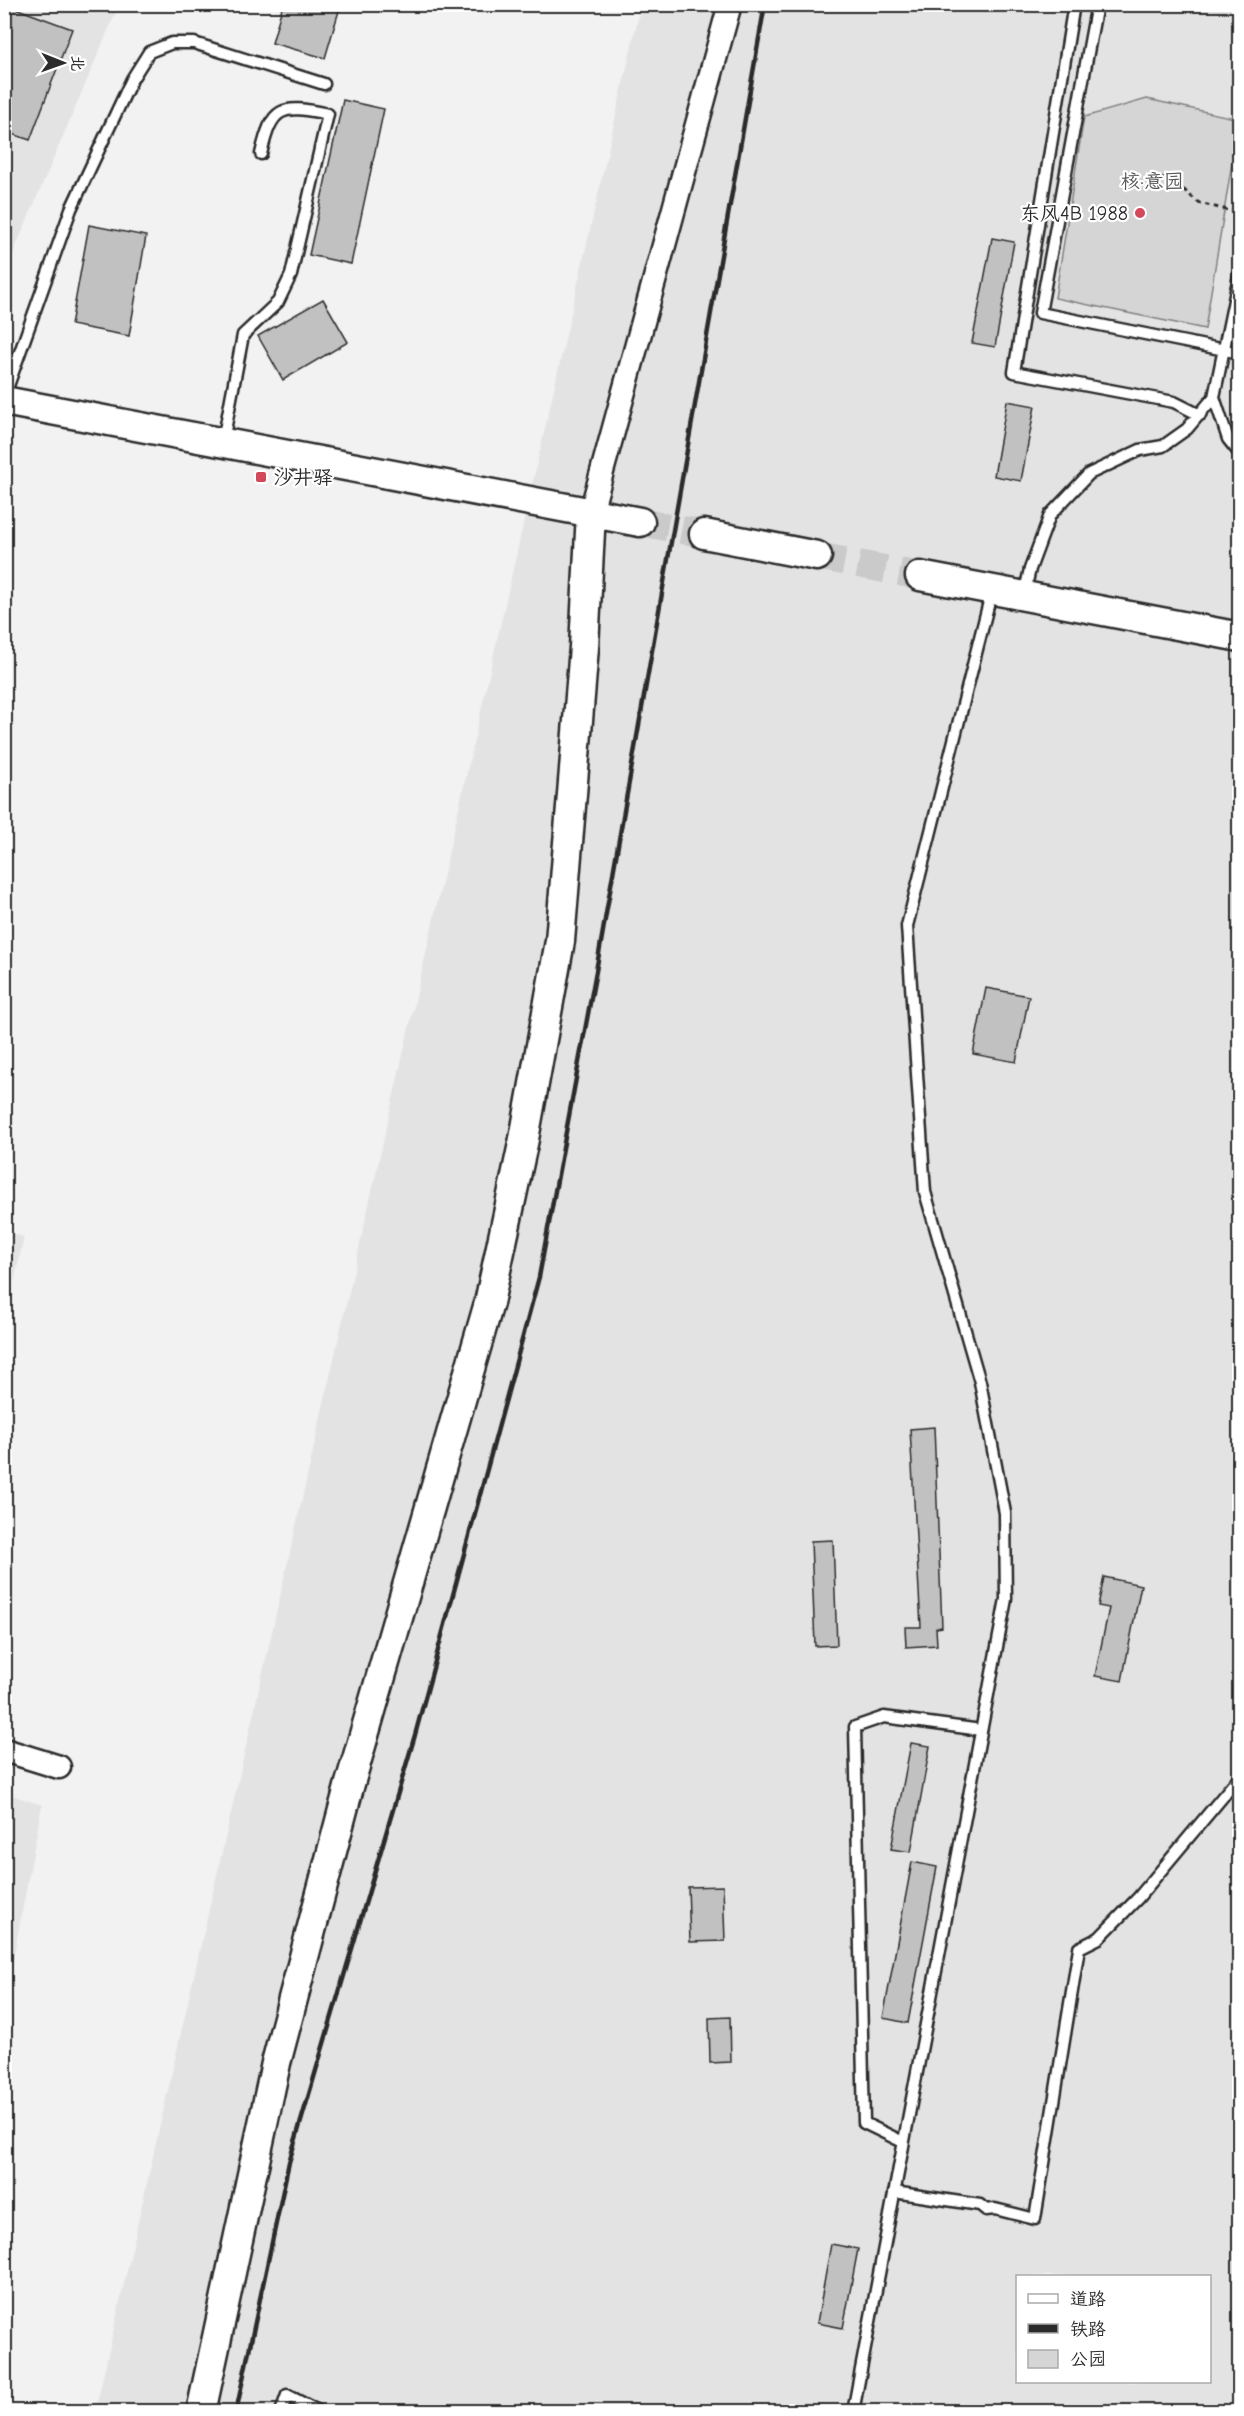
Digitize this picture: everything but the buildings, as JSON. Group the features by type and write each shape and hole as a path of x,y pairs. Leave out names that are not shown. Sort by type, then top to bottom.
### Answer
{"street":[{"path":"201,2412 276,2063 349,1787 489,1303 524,1139 560,941 584,647 591,512 730,4"},
{"path":"4,399 640,522"},
{"path":"705,534 817,556"},
{"path":"920,576 1239,638"},
{"path":"4,1750 59,1767"}],"lane":[{"path":"1074,4 1014,372 1174,402 1200,415"},
{"path":"1096,4 1040,313 1239,353"},
{"path":"4,399 71,209 132,79 148,52 172,43 194,43 324,84"},
{"path":"223,441 243,335 278,302 291,275 328,114 299,108 281,113 268,126 261,154"},
{"path":"1024,596 1030,569 1050,515 1089,474 1140,450 1163,446 1187,429 1214,398 1239,271"},
{"path":"1214,398 1228,439 1239,454"},
{"path":"853,2412 1006,1599 1005,1513 980,1382 925,1192 907,926 992,590"},
{"path":"903,2142 864,2123 855,1727 884,1717 981,1730"},
{"path":"894,2192 980,2205 986,2210 995,2208 1035,2219 1079,1948 1098,1938 1138,1898 1239,1776"},
{"path":"281,2412 287,2395 320,2412"}],"path":[{"path":"1151,175 1176,183 1199,203 1239,213"}],"shaded area":[{"path":"5,5 119,5 5,272"},
{"path":"641,5 1239,5 1239,2411 95,2412"},
{"path":"4,1231 24,1237 5,1322"},
{"path":"4,1793 42,1805 5,2003"}],"green space":[{"name":"核·意园","path":"1147,99 1239,119 1205,329 1055,298 1084,117"}],"tunnel":[{"path":"640,522 704,534"},
{"path":"817,556 920,576"}],"railway":[{"path":"236,2412 289,2162 415,1735 539,1277 596,971 765,4"}],"place":[{"name":"东风4B 1988","path":"1140,213"},
{"name":"沙井驿","path":"261,477"}]}
